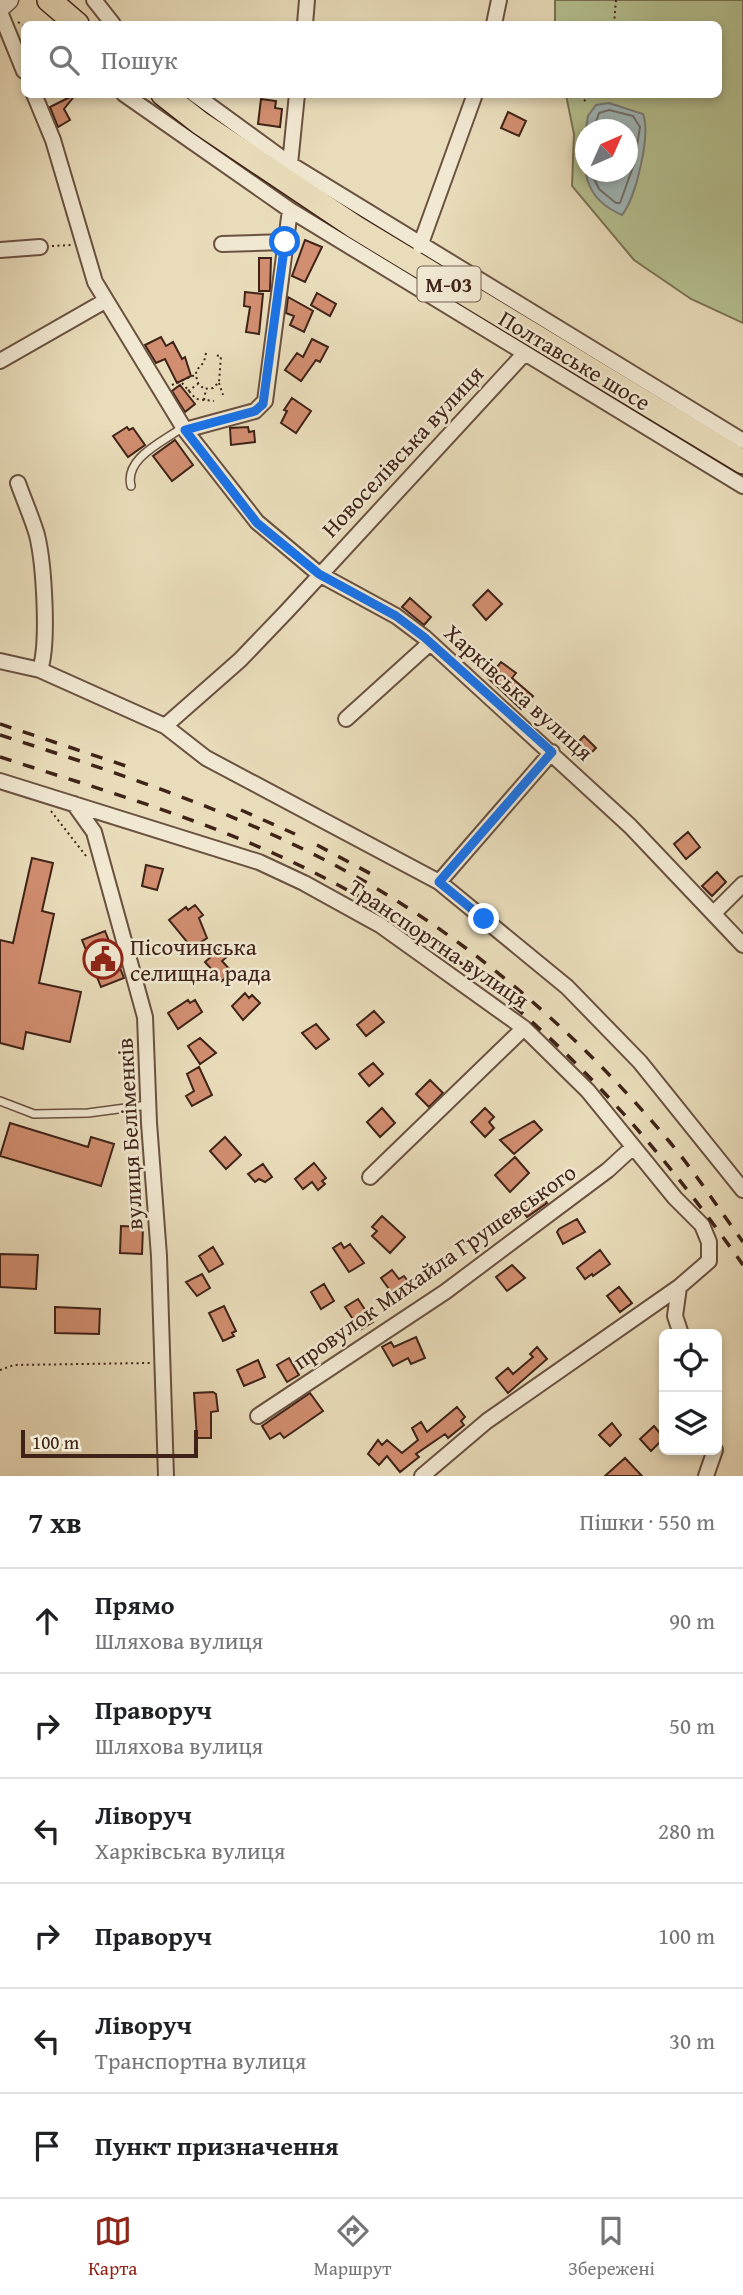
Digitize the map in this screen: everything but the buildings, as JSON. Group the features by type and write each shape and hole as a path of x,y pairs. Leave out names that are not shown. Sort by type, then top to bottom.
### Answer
{"highway":[{"path":"49,0 74,21"},
{"name":"Полтавське шосе","path":"168,98 200,123 355,227 743,461"}],"street":[{"path":"9,0 0,10 21,63"},
{"path":"49,0 59,21"},
{"path":"94,0 111,21"},
{"path":"305,21 307,0"},
{"path":"495,21 499,0"},
{"name":"Харківська вулиця","path":"36,98 53,140 95,282 184,429 257,523 319,574 396,616 430,643 552,752 743,945"},
{"path":"130,98 290,211 743,486"},
{"path":"199,98 290,164 743,441"},
{"path":"290,164 297,98"},
{"path":"421,246 474,98"},
{"path":"184,429 255,411 263,404 290,211"},
{"path":"222,244 285,242"},
{"path":"0,250 40,247"},
{"path":"0,361 105,300"},
{"name":"Новоселівська вулиця","path":"164,726 240,660 524,354"},
{"path":"19,483 39,550 45,635 45,657 40,670"},
{"path":"346,719 430,643"},
{"name":"Транспортна вулиця","path":"0,661 40,670 164,726 206,758 439,882 567,987 640,1062 743,1190"},
{"path":"439,882 552,752"},
{"name":"Транспортна вулиця","path":"0,782 259,862 304,883 380,925 524,1028 588,1091 702,1225 709,1242 709,1261 679,1287 487,1421 422,1476"},
{"name":"вулиця Беліменків","path":"74,803 94,832 145,1017 148,1105 159,1256 166,1476"},
{"path":"714,913 743,884"},
{"path":"370,1177 524,1028"},
{"name":"провулок Михайла Грушевського","path":"258,1416 444,1292 608,1170 633,1147"},
{"path":"679,1287 676,1316 680,1329"},
{"path":"706,1476 713,1455"}],"lane":[{"path":"131,486 129,472 135,462 184,429"},
{"path":"0,1101 34,1114 88,1113 148,1105"}],"path":[{"path":"614,21 616,0"},
{"path":"584,101 587,98"},
{"path":"40,247 82,244"},
{"path":"198,384 197,374 206,353"},
{"path":"214,355 221,356 219,383 223,395"},
{"path":"168,387 197,374"},
{"path":"181,383 187,392 203,401 214,401"},
{"path":"206,389 219,383"},
{"path":"198,384 206,389"},
{"path":"187,392 198,384"},
{"path":"203,401 206,389"},
{"path":"44,803 88,860"},
{"path":"0,1370 14,1365 161,1362"}],"green space":[{"path":"555,0 743,0 743,323 691,299 634,260 572,186 574,134 567,98 722,98 722,21 555,21"}],"water":[{"path":"609,103 643,114 644,150 638,177 638,119 588,119 596,105"},
{"path":"588,182 637,182 622,215 599,200"}],"railway":[{"path":"0,724 126,766"},
{"path":"0,735 123,776 243,822 321,858 418,914 509,982 592,1058 678,1152 743,1242"},
{"path":"0,757 208,826 275,854 348,890 415,931 478,977 538,1027 593,1081 695,1200 743,1265"},
{"path":"241,810 295,834"},
{"path":"317,845 373,875"}],"place":[{"name":"Пісочинська селищна рада","path":"103,959"}],"route":[{"path":"285,242 263,404 255,411 185,430 257,523 319,574 396,616 424,637 552,752 439,882 484,919"}]}
